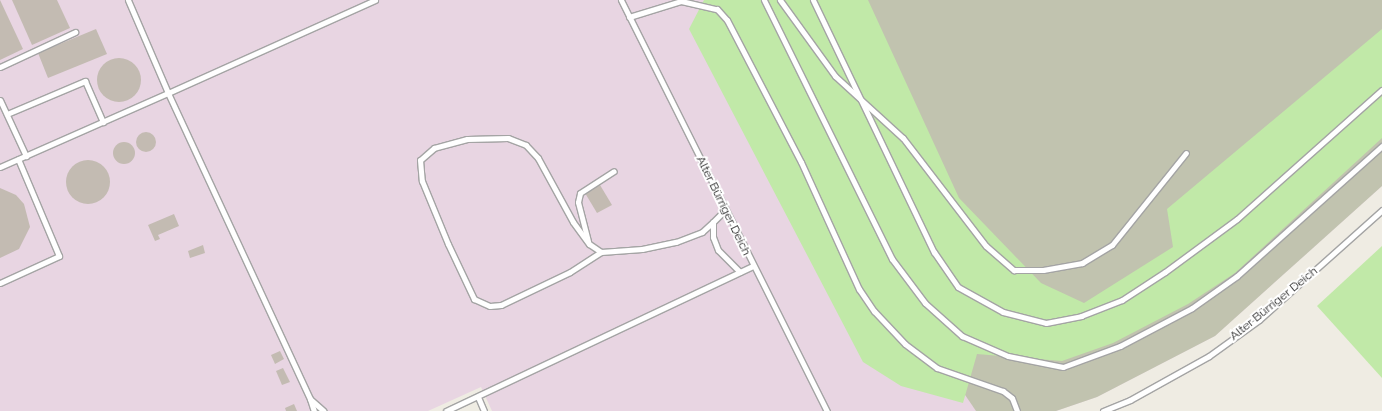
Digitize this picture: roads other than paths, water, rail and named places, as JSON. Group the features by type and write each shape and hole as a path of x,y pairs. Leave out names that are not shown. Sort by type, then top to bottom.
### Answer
{"lane":[{"path":"128,0 168,93 314,411"},
{"path":"0,167 375,0"},
{"name":"Alter Bürriger Deich","path":"621,0 827,411"},
{"path":"764,0 892,259 925,303 962,336 1008,356 1063,368 1120,346 1192,308 1237,276 1382,146"},
{"path":"780,0 835,76 904,138 986,246 1014,270 1043,270 1082,263 1112,245 1186,153"},
{"path":"813,0 934,252 958,287 1004,312 1046,322 1081,316 1122,300 1165,272 1237,219 1382,90"},
{"path":"629,17 680,1 718,9 727,20 801,162 859,289 874,311 905,344 937,368 1004,391 1012,398 1018,411"},
{"path":"0,67 75,32"},
{"path":"7,114 85,81 103,122"},
{"path":"0,100 26,156"},
{"path":"601,252 589,244 573,222 538,158 526,145 508,138 467,139 434,148 420,160 422,181 448,244 474,299 481,304 501,305 570,272 601,252 642,249 676,242 702,232 725,210"},
{"path":"0,283 59,256 18,159"},
{"path":"589,244 578,202 580,193 614,171"},
{"name":"Alter Bürriger Deich","path":"1103,411 1130,400 1209,356 1259,320 1382,210"},
{"path":"713,222 718,250 740,272"},
{"path":"446,411 753,266"},
{"path":"478,397 484,411"},
{"path":"310,399 324,411"}]}
